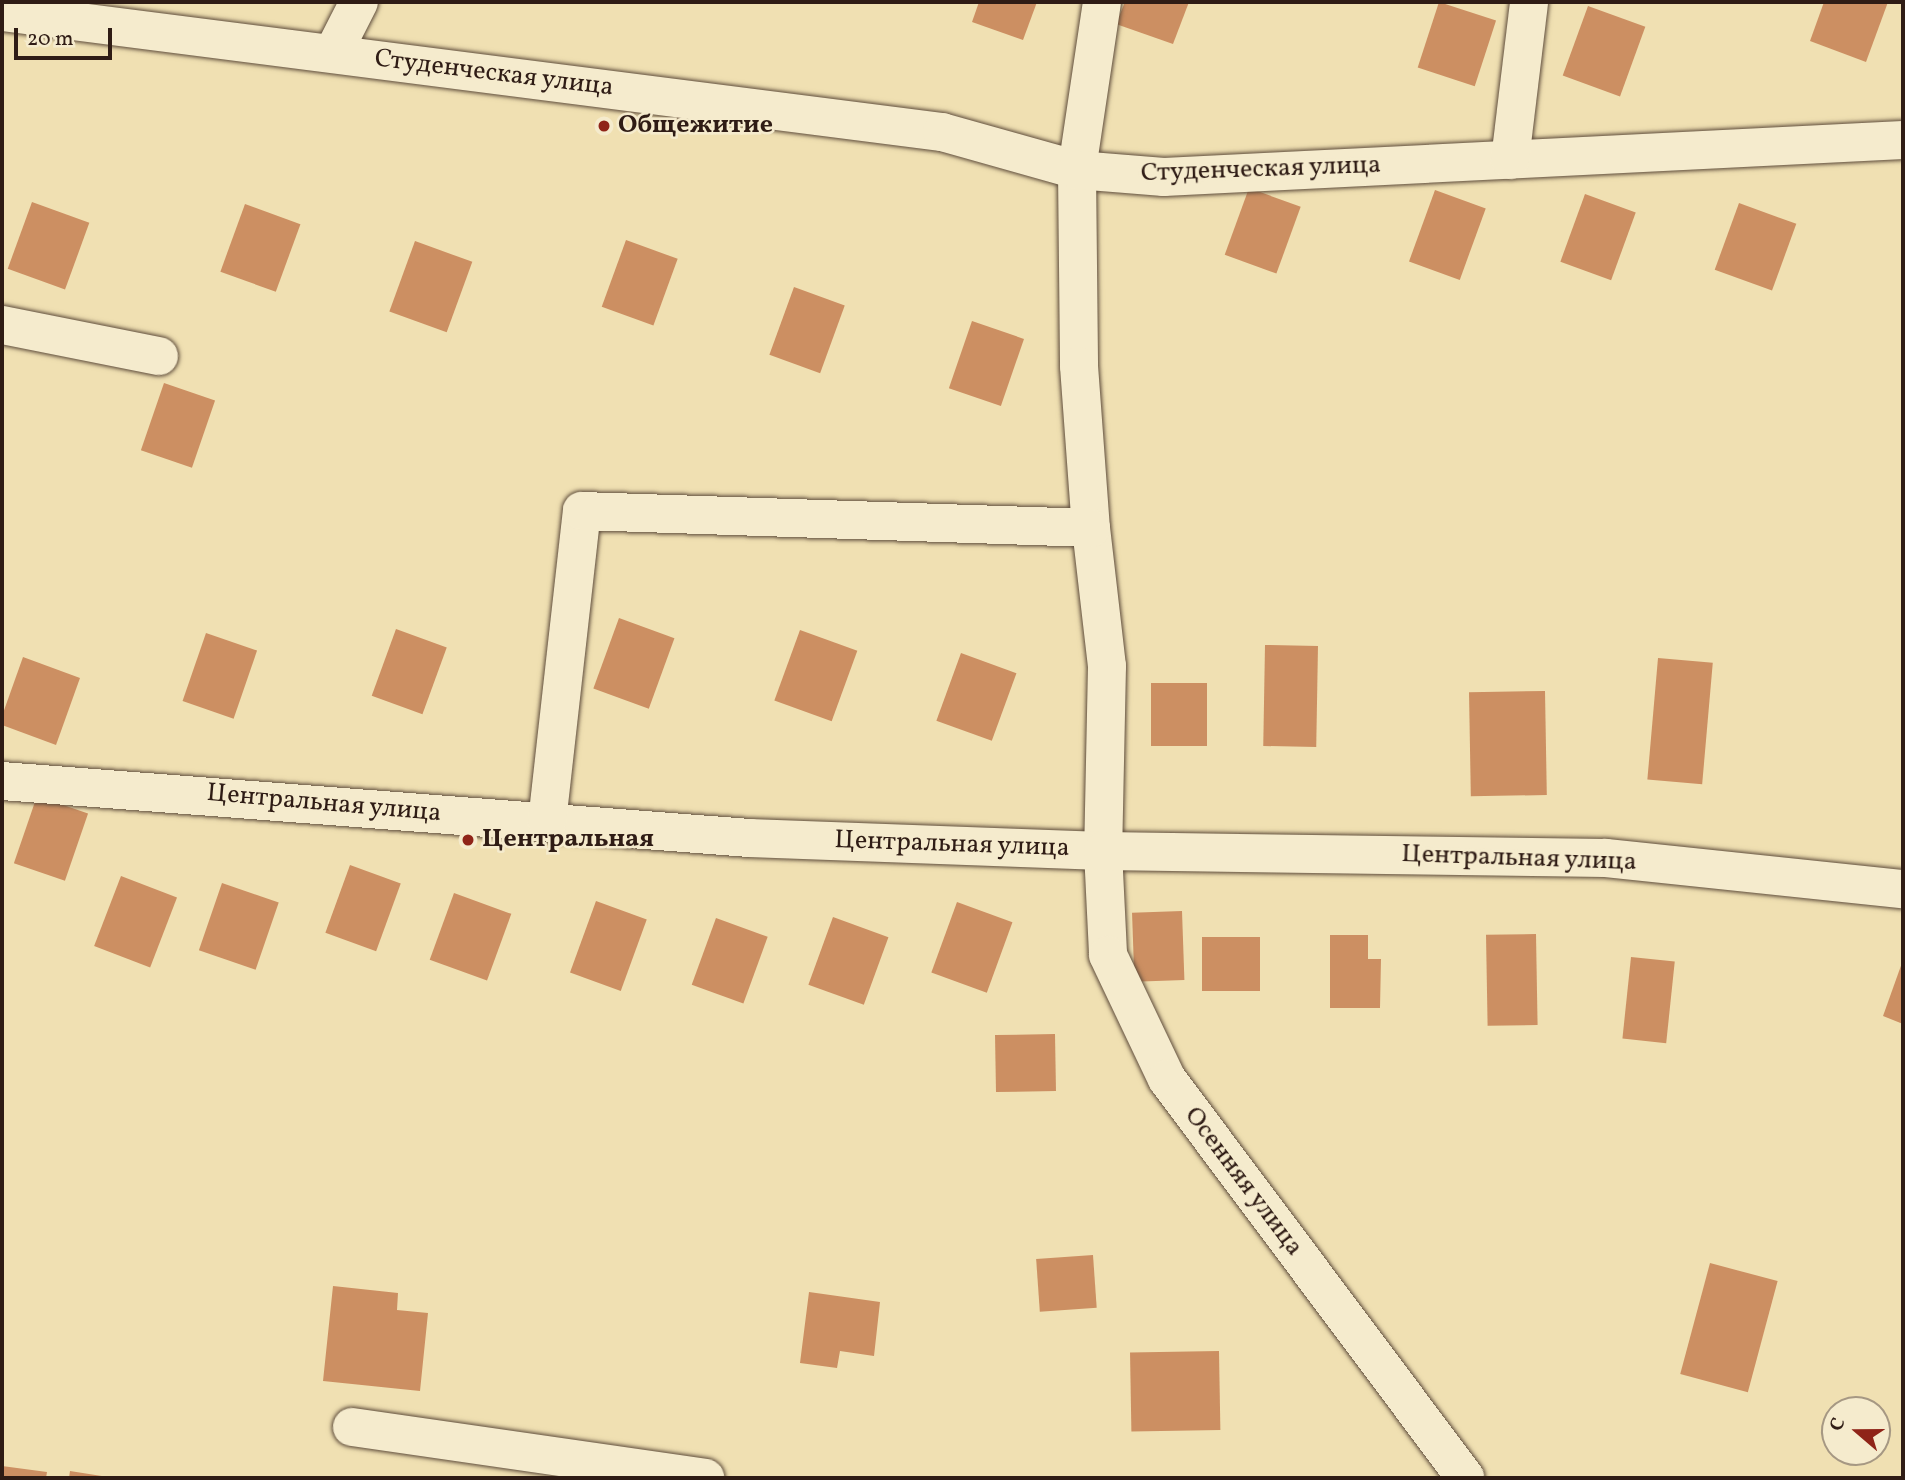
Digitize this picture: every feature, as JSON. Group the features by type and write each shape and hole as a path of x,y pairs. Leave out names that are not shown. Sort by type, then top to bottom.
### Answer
{"street":[{"path":"333,53 359,2"},
{"name":"Осенняя улица","path":"1102,2 1077,170 1079,366 1091,528 1107,666 1103,851 1108,956 1167,1079 1465,1478"},
{"path":"1510,160 1530,2"},
{"name":"Студенческая улица","path":"2,12 67,10 333,53 943,132 1077,170 1164,177 1903,140"},
{"path":"2,325 159,356"},
{"path":"547,822 582,511 1091,528"},
{"name":"Центральная улица","path":"2,781 748,838 1103,851 1606,858 1903,889"},
{"path":"352,1427 705,1478"}],"building":[{"path":"979,2 1037,2 1023,40 972,22"},
{"path":"1125,2 1189,2 1173,44 1116,24"},
{"path":"1439,2 1496,21 1475,86 1418,68"},
{"path":"1824,2 1888,2 1866,62 1810,41"},
{"path":"1588,6 1645,27 1620,96 1563,76"},
{"path":"1249,188 1301,207 1276,274 1225,255"},
{"path":"1435,190 1486,208 1460,280 1409,261"},
{"path":"1585,194 1636,212 1611,280 1560,262"},
{"path":"32,202 89,223 65,290 8,269"},
{"path":"1739,203 1796,224 1772,291 1715,270"},
{"path":"245,204 300,224 276,292 220,272"},
{"path":"626,240 678,259 653,326 602,307"},
{"path":"415,241 472,262 447,332 389,311"},
{"path":"794,287 845,305 820,373 769,355"},
{"path":"972,321 1024,339 1001,406 949,388"},
{"path":"164,383 215,401 192,468 141,450"},
{"path":"619,618 674,638 649,709 593,688"},
{"path":"396,629 447,647 422,714 372,696"},
{"path":"800,630 857,651 832,721 774,700"},
{"path":"206,633 257,651 234,719 183,701"},
{"path":"1265,645 1318,646 1316,747 1263,746"},
{"path":"961,653 1016,673 992,741 936,721"},
{"path":"23,657 80,678 56,745 2,725 2,716"},
{"path":"1658,658 1713,663 1702,784 1647,780"},
{"path":"1151,683 1207,683 1207,746 1151,746"},
{"path":"1545,691 1547,795 1471,796 1469,692"},
{"path":"37,796 88,814 65,881 14,863"},
{"path":"350,865 401,883 376,951 325,933"},
{"path":"121,876 177,898 150,968 94,946"},
{"path":"222,883 279,903 256,970 199,950"},
{"path":"454,893 511,914 487,981 430,960"},
{"path":"596,901 647,919 621,991 570,972"},
{"path":"957,902 1012,922 987,993 931,972"},
{"path":"1182,911 1184,980 1134,982 1132,913"},
{"path":"833,917 888,937 864,1005 808,985"},
{"path":"716,918 768,937 743,1004 692,985"},
{"path":"1536,934 1538,1025 1488,1026 1486,935"},
{"path":"1330,935 1368,935 1368,959 1381,959 1380,1008 1330,1008"},
{"path":"1202,937 1260,937 1260,991 1202,991"},
{"path":"1631,957 1675,962 1666,1043 1622,1039"},
{"path":"1903,960 1903,1024 1883,1016"},
{"path":"1055,1034 1056,1091 996,1092 995,1035"},
{"path":"1093,1255 1097,1308 1040,1312 1036,1259"},
{"path":"1710,1263 1778,1281 1748,1392 1680,1374"},
{"path":"333,1286 398,1293 397,1310 428,1313 420,1391 323,1381"},
{"path":"809,1292 880,1302 874,1356 840,1351 837,1368 800,1363"},
{"path":"1219,1351 1220,1430 1131,1432 1130,1353"},
{"path":"2,1466 47,1472 46,1478 2,1478"},
{"path":"70,1471 108,1477 108,1478 69,1478"}],"place":[{"name":"Общежитие","path":"604,126"},
{"name":"Центральная","path":"468,840"}]}
